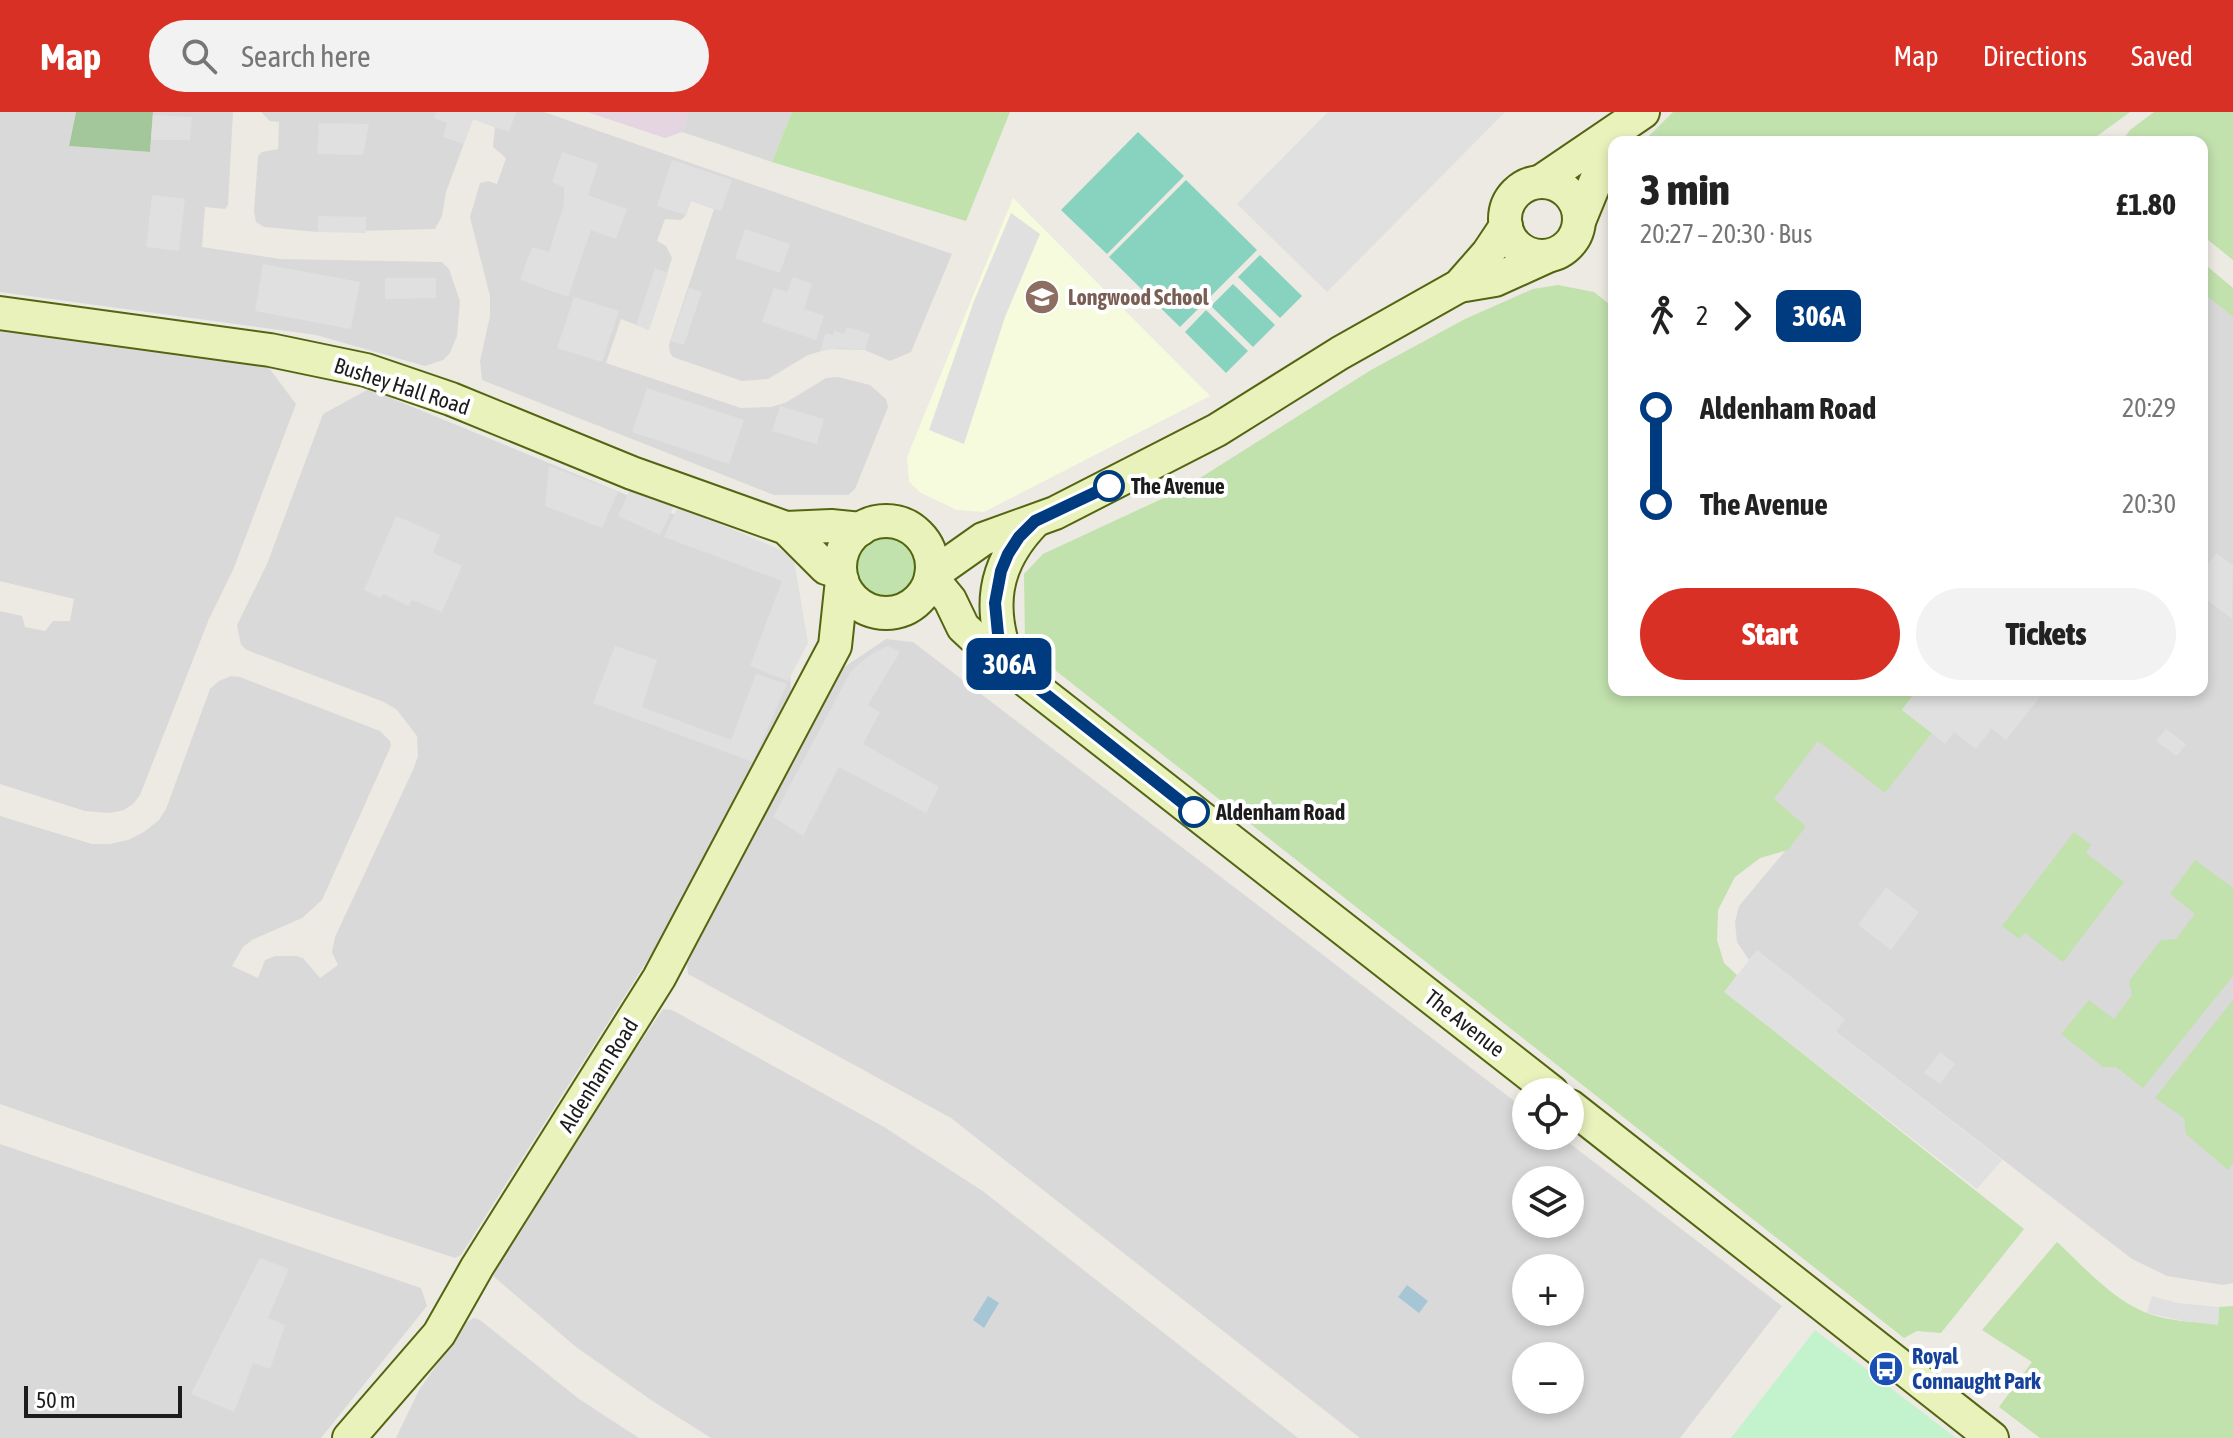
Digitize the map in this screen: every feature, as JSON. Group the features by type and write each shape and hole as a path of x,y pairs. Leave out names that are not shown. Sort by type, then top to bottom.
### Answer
{"main road":[{"path":"1548,256 1528,254 1510,238 1506,212 1514,195 1608,141"},
{"path":"1459,286 1495,280 1561,251 1571,243 1608,157"},
{"path":"1540,182 1565,190 1575,201 1580,219"},
{"path":"931,576 983,539 1055,513 1217,430 1340,353 1459,286 1488,253 1506,226"},
{"name":"Bushey Hall Road","path":"0,313 239,345 366,370 451,399 632,473 786,528 831,526 861,529"},
{"path":"1010,666 998,634 997,587 1008,554 1035,521"},
{"path":"915,532 929,551 931,576 926,591 916,602 899,611 881,613 867,610 847,592 841,576 842,552 861,529 880,522 894,522 915,532 983,539"},
{"name":"Bushey Hall Road","path":"786,528 826,568 841,576"},
{"name":"Aldenham Road","path":"349,1438 439,1334 477,1267 659,978 835,646 841,576"},
{"name":"The Avenue","path":"931,576 950,600 963,627 1534,1078"},
{"name":"The Avenue","path":"899,611 963,627"},
{"name":"Aldenham Road","path":"835,646 872,622 899,611"},
{"path":"1584,1117 1992,1438"}],"shaded area":[{"path":"0,112 76,112 69,146 150,152 153,112 233,112 228,205 225,209 205,207 202,247 280,259 442,262 449,269 460,301 457,336 450,353 443,360 425,366 316,335 0,292"},
{"path":"261,112 544,112 952,254 911,352 890,361 865,350 829,349 808,355 768,379 742,381 673,357 670,353 669,345 714,209 691,201 681,220 665,219 657,241 666,246 672,258 649,330 621,319 606,363 741,408 785,403 826,378 838,377 870,385 886,399 888,407 855,489 848,495 774,495 482,380 480,361 490,316 490,296 470,217 480,183 488,181 497,184 506,158 493,147 495,127 473,119 435,229 318,232 264,227 256,222 258,156 262,152 278,149 279,122 270,121"},
{"path":"436,112 516,112 509,132 473,119 464,144 443,137 447,123 434,118"},
{"path":"587,112 689,112 682,132 665,138"},
{"path":"689,112 792,112 772,162 682,132"},
{"path":"1328,112 1505,112 1327,292 1237,204"},
{"path":"153,115 192,117 190,140 151,140"},
{"path":"319,123 369,124 363,155 317,154"},
{"path":"562,152 598,164 588,195 627,209 616,239 591,230 568,297 520,280 532,247 549,252 564,204 564,187 552,182"},
{"path":"672,160 732,180 721,211 691,201 686,215 657,206"},
{"path":"152,195 185,199 179,251 146,247"},
{"name":"Longwood School","path":"1013,198 1210,396 984,512 957,510 921,493 909,482 907,457"},
{"path":"1011,213 1040,234 1005,317 964,444 929,430 974,301"},
{"path":"318,216 366,217 366,233 318,232"},
{"path":"745,229 790,244 780,273 735,258"},
{"path":"263,264 360,282 351,329 255,311"},
{"path":"655,268 668,273 649,330 636,325"},
{"path":"793,277 812,284 804,309 824,316 816,340 762,322 774,288 787,292"},
{"path":"385,278 436,278 436,298 385,299"},
{"path":"689,288 702,292 684,345 671,341"},
{"path":"574,297 619,311 602,362 557,348"},
{"path":"2208,297 2233,317 2233,1283 2223,1285 2167,1276 2132,1259 1835,1031 1844,1019 1757,951 1749,960 1737,942 1735,922 1739,906 1806,826 1773,799 1818,740 1885,792 1932,733 1945,743 1954,732 1992,728 2006,739 2040,696 2208,696"},
{"path":"0,325 269,368 296,404 233,570 209,619 140,795 124,810 110,813 85,811 0,784 0,611 22,616 25,627 45,631 53,621 70,621 74,599 0,581"},
{"path":"847,327 870,334 865,350 840,348 820,351 826,333 833,335 834,331 844,334"},
{"path":"647,388 744,420 729,464 632,432"},
{"path":"369,389 785,560 791,691 683,904 461,1255 455,1258 0,1104 0,816 92,844 128,840 144,832 159,820 166,809 210,689 231,676 380,731 390,741 391,746 322,900 302,918 252,940 243,947 232,966 258,978 265,960 275,956 296,956 303,958 320,978 338,965 332,952 335,937 413,770 418,756 417,736 397,710 384,702 247,650 241,645 237,625 267,564 323,414"},
{"path":"780,406 824,419 817,444 772,431"},
{"path":"549,466 618,492 602,528 545,506"},
{"path":"630,490 675,504 660,535 618,516"},
{"path":"678,506 781,550 794,560 808,643 788,681 750,666 782,581 664,537"},
{"path":"396,516 440,535 433,553 462,566 442,612 412,600 409,606 383,594 381,598 364,590"},
{"path":"2216,553 2233,565 2232,619 2208,601 2208,564"},
{"path":"886,639 913,642 1512,1099 1512,1150 1578,1150 1782,1306 1680,1438 1360,1438 951,1118 688,974 687,964 840,670"},
{"path":"615,646 657,660 642,707 731,740 756,674 787,684 753,762 593,703"},
{"path":"888,646 900,652 868,705 880,712 863,744 939,787 926,813 839,767 803,836 773,817 851,671 870,655"},
{"path":"1912,696 2040,696 2006,740 1992,728 1976,749 1954,732 1945,743 1902,710"},
{"path":"2166,729 2186,744 2177,756 2156,741"},
{"path":"1886,887 1919,912 1891,950 1858,925"},
{"path":"1757,950 1845,1019 1836,1032 2002,1160 1977,1189 1724,992"},
{"path":"663,1009 672,1010 884,1127 984,1192 1298,1438 711,1438 651,1400 576,1347 492,1275 528,1208"},
{"path":"1940,1052 1955,1064 1940,1084 1924,1073"},
{"path":"0,1144 421,1288 427,1306 321,1438 0,1438"},
{"path":"260,1258 289,1269 268,1318 285,1325 270,1369 253,1363 234,1412 191,1394"},
{"path":"2152,1296 2177,1303 2219,1307 2218,1325 2147,1313"},
{"path":"474,1318 579,1399 639,1438 396,1438 419,1390 467,1322"}],"green space":[{"path":"76,112 153,112 150,152 69,146"},
{"path":"792,112 1010,112 966,221 772,162"},
{"path":"1673,112 2130,112 2097,136 1649,136"},
{"path":"2154,112 2233,112 2233,260 2208,240 2208,136 2126,136"},
{"path":"1138,132 1184,176 1107,254 1061,210"},
{"path":"1186,180 1257,250 1180,327 1109,257"},
{"path":"1260,255 1302,296 1280,318 1238,277"},
{"path":"2208,267 2233,288 2233,317 2208,297"},
{"path":"1233,284 1275,325 1253,347 1211,306"},
{"path":"1558,285 1594,292 1608,303 1608,696 1912,696 1902,710 1932,733 1885,793 1818,741 1774,799 1806,826 1788,850 1760,858 1735,877 1718,910 1717,940 1724,963 1737,975 1725,992 2024,1229 1941,1333 1917,1331 1904,1338 1584,1086 1584,1078 1574,1078 1046,663 1025,640 1024,574 1043,554 1181,490 1371,370 1465,319 1533,289"},
{"path":"1206,310 1248,351 1226,373 1185,332"},
{"path":"893,536 915,551 921,571 919,585 911,596 900,604 879,606 861,596 853,585 851,564 861,546 872,538"},
{"path":"2074,832 2091,845 2086,853 2124,882 2063,962 2025,933 2019,939 2002,926"},
{"path":"2195,860 2233,888 2233,976 2143,1088 2116,1067 2103,1067 2061,1034 2089,1000 2114,1019 2132,995 2129,981 2161,940 2176,939 2195,914 2170,894"},
{"path":"2233,1000 2233,1163 2228,1170 2186,1134 2184,1118 2155,1098"},
{"path":"2057,1242 2109,1290 2144,1312 2171,1319 2218,1324 2219,1307 2233,1306 2233,1438 2040,1438 1999,1407 2032,1362 1982,1330"},
{"path":"1815,1330 1956,1438 1731,1438"}],"water":[{"path":"1407,1285 1428,1301 1419,1313 1398,1297"},
{"path":"988,1296 999,1303 984,1328 973,1320"}],"bus line":[{"name":"306A","path":"1109,486 1035,521 1019,537 1008,554 997,587 998,634 1010,666 1194,812"}],"place":[{"name":"Longwood School","path":"1042,297"},
{"name":"The Avenue","path":"1109,486"},
{"name":"Aldenham Road","path":"1194,812"},
{"name":"Royal Connaught Park","path":"1886,1369"}]}
